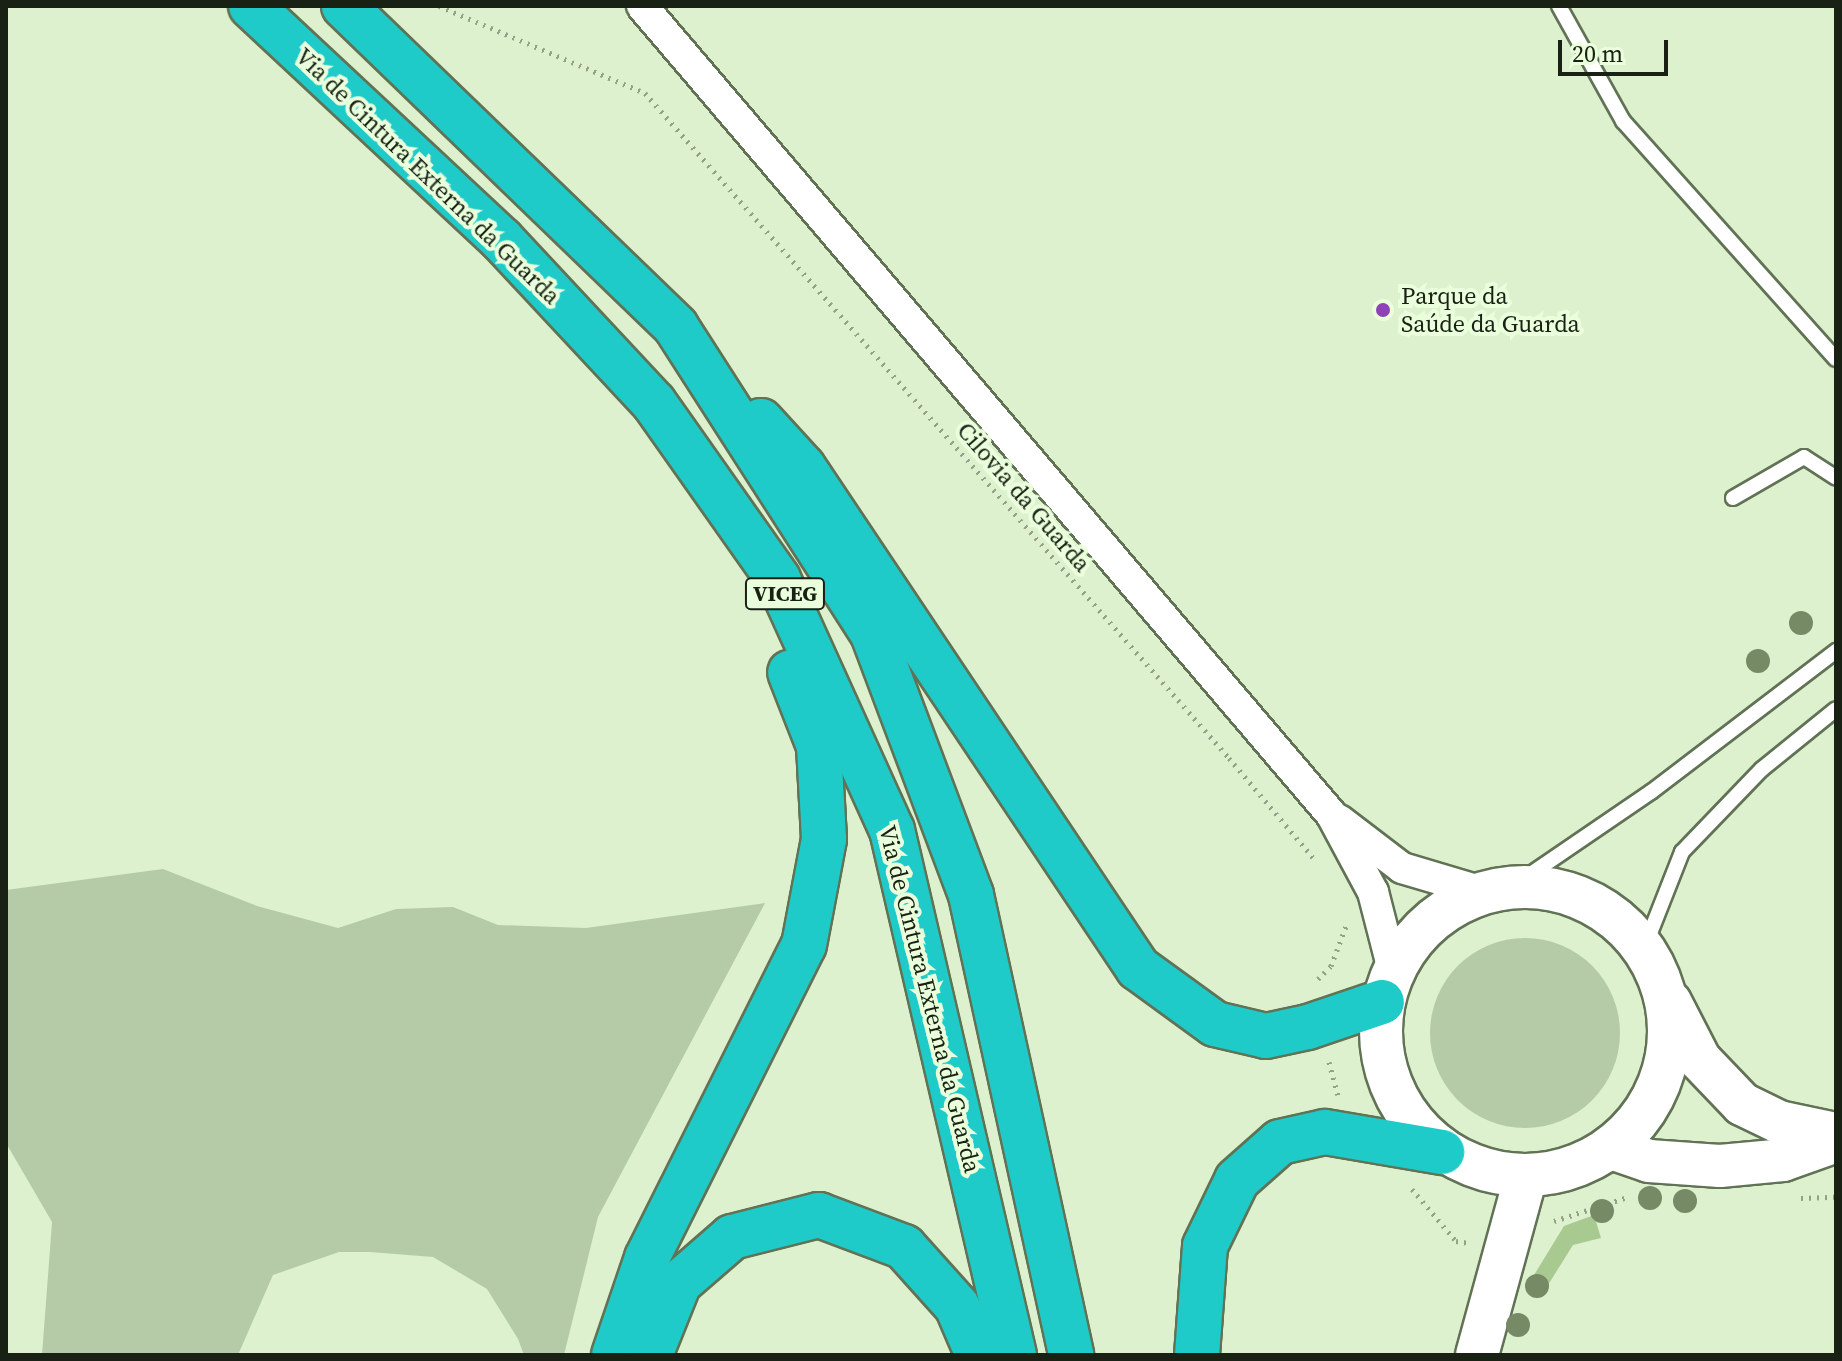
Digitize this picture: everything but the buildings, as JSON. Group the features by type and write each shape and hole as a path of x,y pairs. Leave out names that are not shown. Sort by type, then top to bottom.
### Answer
{"highway":[{"name":"Via de Cintura Externa da Guarda","path":"251,6 501,239 654,403 778,579 892,830 1014,1355"},
{"name":"VICEG","path":"344,6 676,327 873,634 971,895 1071,1355"},
{"path":"676,327 803,467 1138,968 1215,1024 1266,1036 1316,1024 1387,984"},
{"path":"614,1355 647,1258 804,945 824,839 819,746 764,602 654,403"},
{"path":"1197,1355 1205,1246 1237,1180 1280,1142 1325,1132 1442,1152"},
{"path":"650,1355 679,1283 732,1237 819,1215 904,1247 957,1306 978,1355"}],"street":[{"path":"642,6 1331,814 1373,892 1387,984 1385,1069 1406,1117 1442,1152 1481,1168 1526,1176 1573,1169 1611,1148 1647,1109 1665,1065 1670,1002"},
{"path":"1331,814 1402,868 1501,887 1571,893 1612,915 1645,946 1700,1060 1742,1104 1779,1122 1836,1134"},
{"path":"1387,984 1430,926 1501,887"},
{"path":"1611,1148 1649,1161 1720,1166 1783,1160 1836,1141"},
{"path":"1477,1355 1526,1176"}],"lane":[{"path":"1559,6 1623,121 1836,359"},
{"path":"1733,498 1804,457 1836,478"},
{"path":"1501,887 1651,792 1836,651"},
{"path":"1645,946 1682,852 1762,769 1836,709"}],"path":[{"name":"Cilovia da Guarda","path":"439,6 645,93 1229,758 1320,866"},
{"path":"1348,922 1331,966 1303,994 1356,1138"},
{"path":"1405,1184 1456,1241 1530,1249 1556,1218 1641,1193"},
{"path":"1791,1198 1836,1197"}],"green space":[{"path":"163,869 257,906 338,928 396,909 453,907 498,925 586,928 765,903 598,1217 564,1355 524,1355 518,1339 487,1289 433,1257 339,1252 273,1275 238,1355 42,1355 52,1222 6,1143 6,890"},
{"path":"1525,938 1561,945 1592,966 1613,997 1620,1033 1613,1069 1592,1100 1561,1121 1525,1128 1489,1121 1458,1100 1437,1069 1430,1033 1437,997 1458,966 1489,945"}],"place":[{"name":"Parque da Saúde da Guarda","path":"1383,310"}]}
